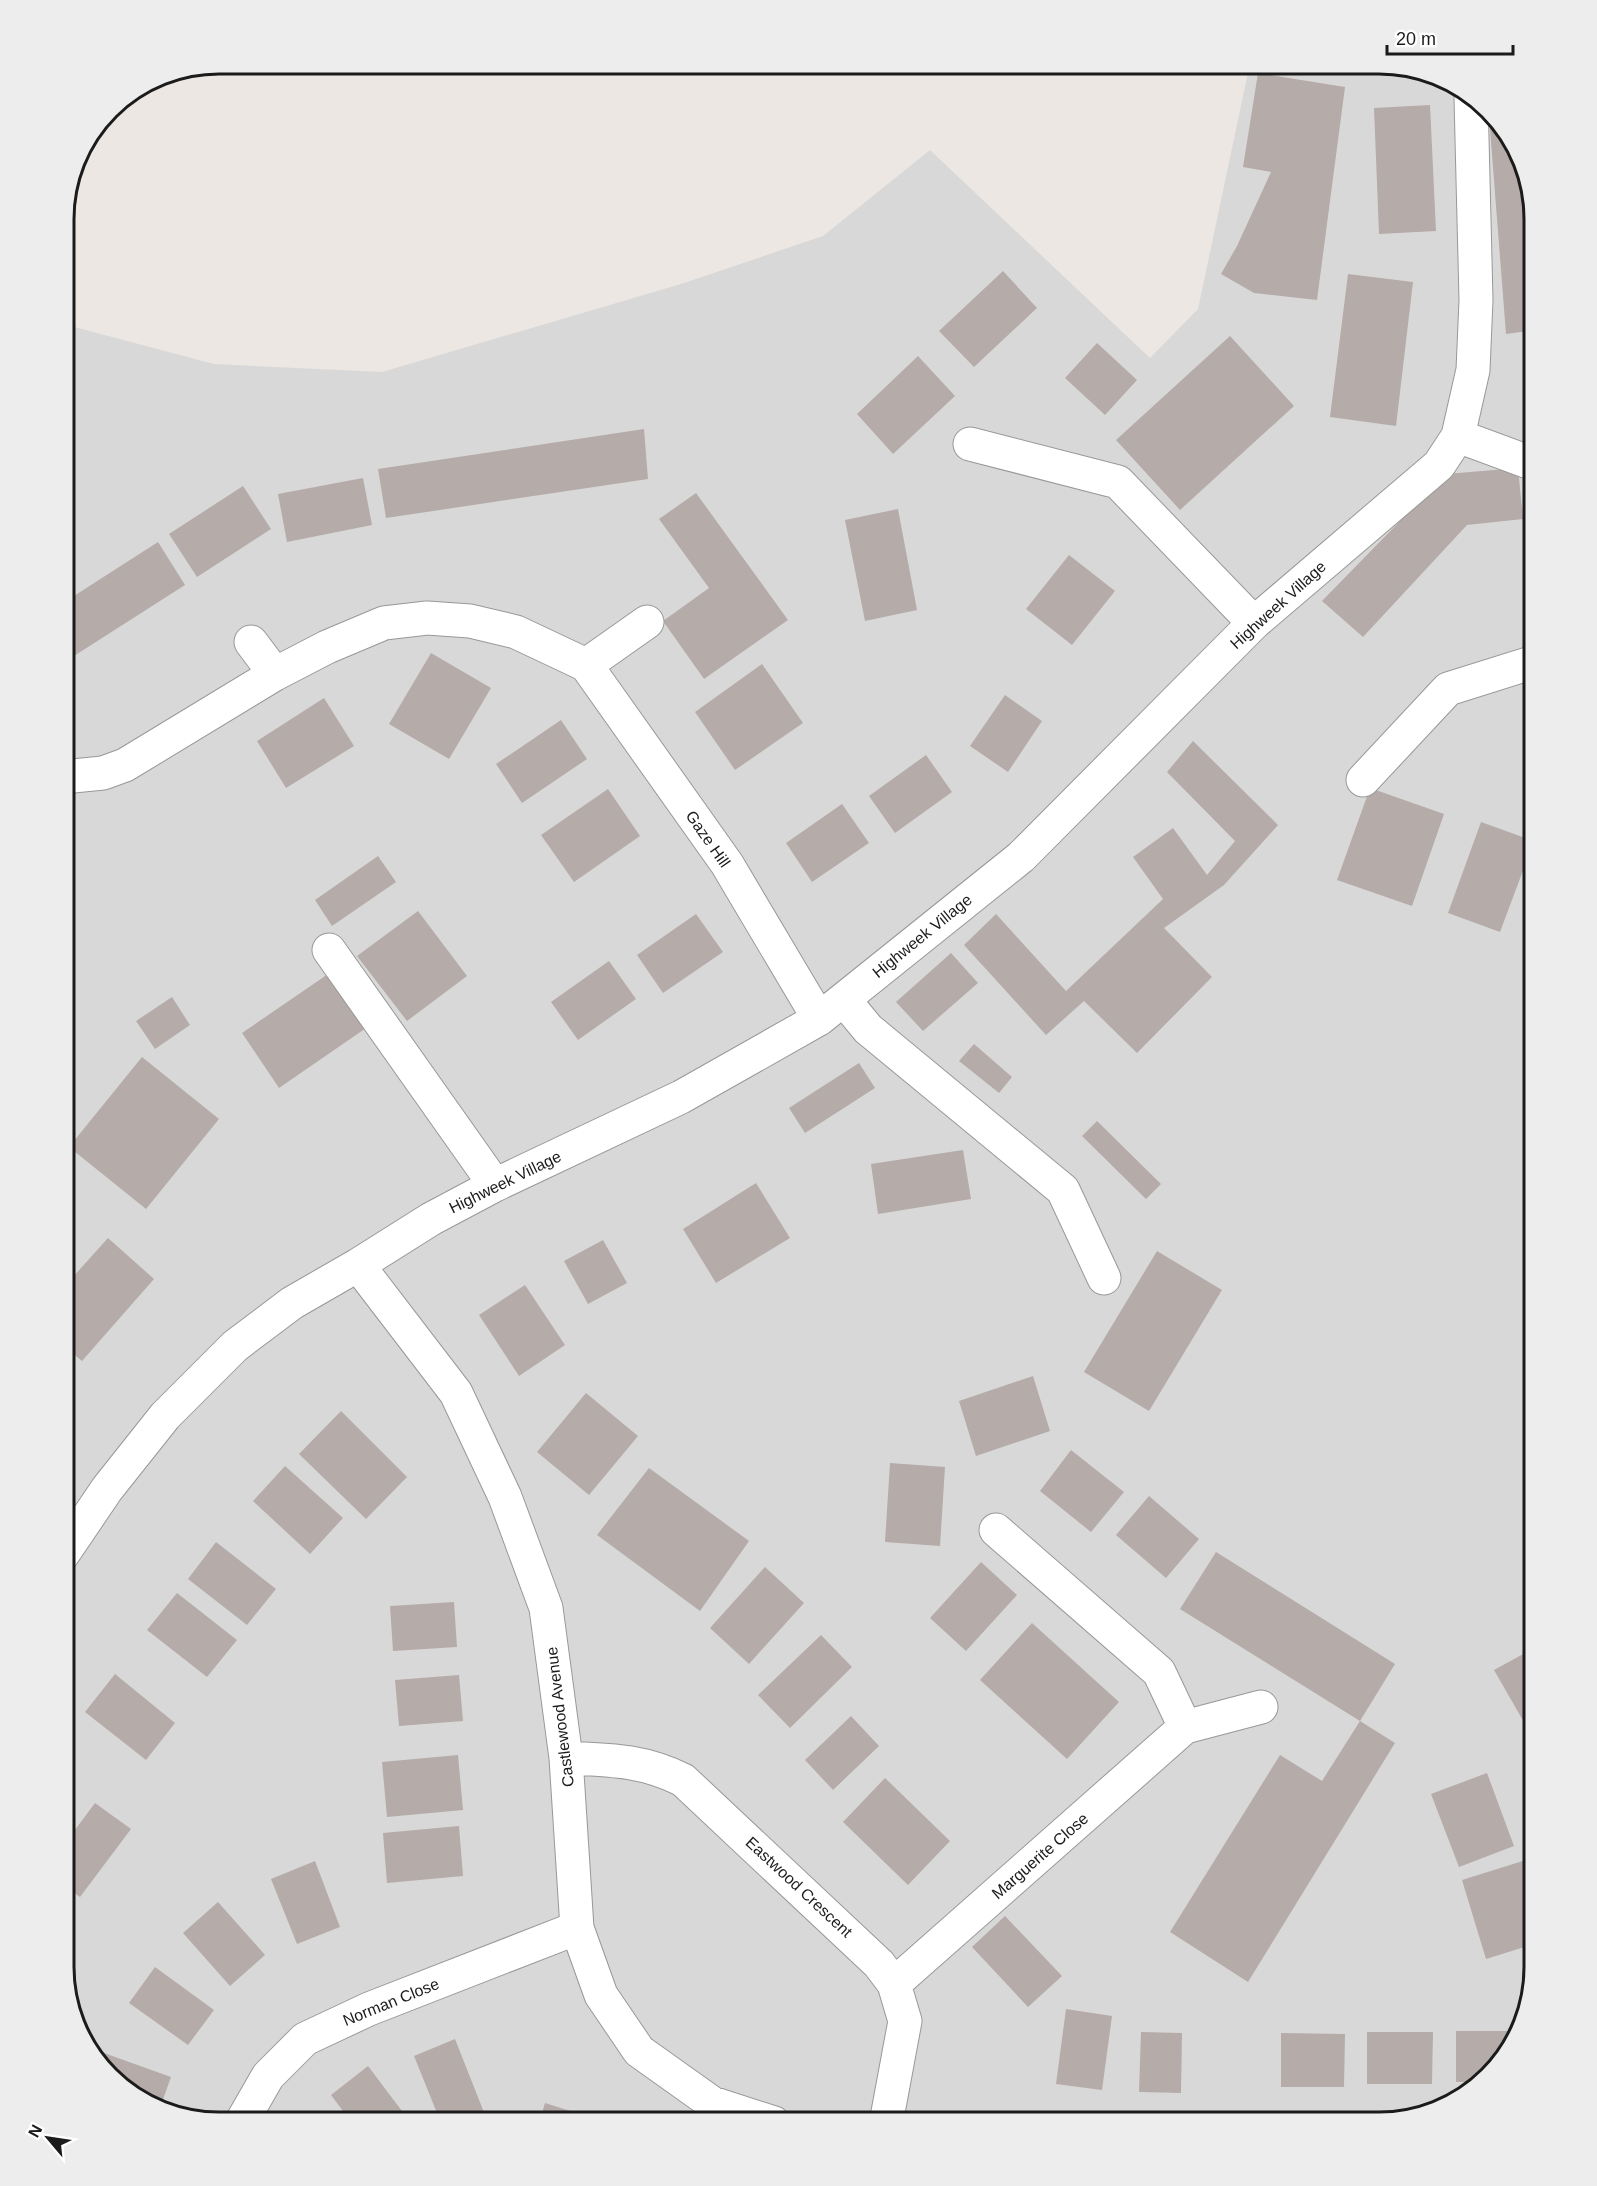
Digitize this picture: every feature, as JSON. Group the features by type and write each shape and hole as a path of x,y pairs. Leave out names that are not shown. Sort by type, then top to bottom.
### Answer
{"street":[{"name":"Highweek Village","path":"74,1537 106,1489 165,1416 227,1354 292,1303 431,1219 495,1185 681,1097 832,1009 1021,857 1254,622 1439,465 1458,436 1473,370 1476,311 1471,107"},
{"path":"1458,436 1524,460"},
{"path":"970,444 1118,482 1254,622"},
{"name":"Gaze Hill","path":"74,776 103,773 125,765 275,674 327,647 384,623 427,618 470,621 516,632 586,665 832,1009 868,1029 1063,1190 1104,1278"},
{"path":"586,665 647,622"},
{"path":"251,642 275,674"},
{"path":"1363,780 1448,689 1524,665"},
{"path":"329,950 495,1185"},
{"name":"Castlewood Avenue","path":"358,1265 456,1393 505,1497 546,1608 566,1758 577,1928 601,1995 639,2051 712,2103 740,2112"},
{"path":"996,1530 1159,1672 1185,1727"},
{"name":"Marguerite Close","path":"894,1984 1185,1727 1261,1707"},
{"name":"Eastwood Crescent","path":"566,1758 623,1761 660,1768 683,1780 879,1964 894,1984 905,2021 888,2112"},
{"name":"Norman Close","path":"247,2112 268,2076 305,2039 369,2009 577,1928"}],"shaded area":[{"path":"1248,74 1388,74 1425,81 1443,88 1467,103 1494,130 1504,146 1519,181 1524,219 1524,1967 1519,2005 1504,2040 1481,2070 1451,2093 1416,2108 1378,2112 209,2112 190,2110 154,2098 123,2077 109,2063 93,2040 78,2005 74,1967 74,327 214,364 382,372 681,284 823,236 930,150 1150,358 1198,309"}],"building":[{"path":"1258,74 1345,87 1317,300 1254,293 1221,274 1237,246 1271,172 1243,167"},
{"path":"1430,105 1436,231 1379,234 1374,108"},
{"path":"1490,125 1504,146 1519,181 1524,219 1524,331 1506,334"},
{"path":"1003,271 1037,308 974,367 939,331"},
{"path":"1348,274 1413,282 1396,426 1330,417"},
{"path":"1230,336 1294,406 1180,510 1116,440"},
{"path":"1097,343 1137,380 1105,415 1065,378"},
{"path":"918,356 955,396 893,454 857,414"},
{"path":"644,429 648,479 386,518 378,469"},
{"path":"1518,468 1523,519 1467,525 1363,637 1322,601 1446,474"},
{"path":"363,478 372,525 287,542 278,494"},
{"path":"243,486 271,529 197,577 169,534"},
{"path":"696,493 788,620 704,679 663,621 709,588 659,519"},
{"path":"898,509 917,610 865,621 845,520"},
{"path":"158,542 185,585 74,656 74,596"},
{"path":"1069,555 1115,591 1072,645 1026,609"},
{"path":"431,653 491,688 449,759 389,724"},
{"path":"762,664 803,723 735,770 695,712"},
{"path":"1005,695 1042,721 1008,772 970,746"},
{"path":"324,698 354,746 286,788 257,741"},
{"path":"561,720 587,759 522,803 496,764"},
{"path":"1193,741 1278,825 1224,885 1164,928 1212,977 1137,1053 1084,1001 1046,1035 964,945 996,914 1066,991 1163,899 1133,857 1173,828 1207,875 1235,841 1167,772"},
{"path":"926,755 952,792 895,833 869,796"},
{"path":"1370,788 1444,814 1412,906 1337,880"},
{"path":"608,789 640,836 574,882 541,835"},
{"path":"842,804 869,843 812,882 786,843"},
{"path":"1481,822 1524,837 1524,868 1500,932 1448,913"},
{"path":"378,856 396,882 332,926 315,900"},
{"path":"418,911 467,976 407,1021 357,956"},
{"path":"696,914 723,952 663,993 637,955"},
{"path":"951,953 978,983 923,1031 896,1002"},
{"path":"609,961 636,999 578,1040 551,1002"},
{"path":"331,972 369,1026 279,1088 242,1033"},
{"path":"172,997 190,1025 155,1049 136,1021"},
{"path":"974,1044 1012,1077 999,1093 959,1061"},
{"path":"142,1057 219,1119 146,1209 74,1151 74,1141"},
{"path":"859,1063 875,1088 805,1133 789,1108"},
{"path":"1097,1121 1161,1184 1146,1199 1082,1136"},
{"path":"963,1150 971,1199 878,1214 871,1164"},
{"path":"756,1183 790,1238 716,1283 683,1229"},
{"path":"108,1238 154,1279 82,1361 74,1354 74,1276"},
{"path":"603,1240 627,1283 588,1304 564,1261"},
{"path":"1157,1251 1222,1290 1149,1411 1084,1372"},
{"path":"525,1285 565,1345 519,1376 479,1315"},
{"path":"1033,1376 1050,1431 976,1456 959,1401"},
{"path":"586,1393 638,1436 589,1495 537,1452"},
{"path":"341,1411 407,1477 366,1519 299,1454"},
{"path":"1071,1450 1124,1492 1091,1532 1040,1491"},
{"path":"890,1463 945,1467 940,1546 885,1542"},
{"path":"285,1466 343,1518 310,1554 253,1501"},
{"path":"649,1468 749,1541 700,1611 597,1535"},
{"path":"1149,1496 1199,1539 1166,1578 1116,1535"},
{"path":"216,1542 276,1589 247,1625 188,1579"},
{"path":"1216,1552 1395,1664 1360,1721 1180,1609"},
{"path":"981,1562 1017,1595 966,1651 930,1618"},
{"path":"765,1567 804,1603 749,1664 710,1628"},
{"path":"177,1593 237,1640 207,1677 147,1630"},
{"path":"454,1602 457,1647 393,1651 390,1606"},
{"path":"1032,1623 1119,1702 1067,1759 980,1680"},
{"path":"821,1635 852,1667 790,1728 758,1695"},
{"path":"1524,1654 1524,1722 1494,1670"},
{"path":"115,1674 175,1723 146,1760 85,1712"},
{"path":"459,1675 463,1721 399,1726 395,1680"},
{"path":"851,1716 879,1746 833,1790 805,1760"},
{"path":"1360,1721 1395,1743 1248,1982 1170,1932 1280,1755 1322,1781"},
{"path":"458,1755 463,1810 387,1817 382,1762"},
{"path":"1487,1773 1514,1846 1459,1867 1431,1794"},
{"path":"885,1778 950,1841 908,1885 843,1822"},
{"path":"95,1803 131,1829 80,1897 74,1893 74,1831"},
{"path":"459,1826 463,1876 387,1883 383,1833"},
{"path":"315,1861 340,1927 297,1944 271,1879"},
{"path":"1524,1861 1524,1947 1486,1959 1462,1880"},
{"path":"218,1902 265,1955 230,1986 183,1933"},
{"path":"1005,1916 1062,1976 1028,2007 972,1947"},
{"path":"155,1967 214,2010 188,2045 129,2003"},
{"path":"1066,2009 1112,2016 1102,2090 1056,2084"},
{"path":"1456,2031 1508,2031 1494,2056 1481,2070 1468,2082 1456,2082"},
{"path":"1141,2032 1182,2033 1181,2093 1139,2092"},
{"path":"1367,2032 1433,2032 1432,2084 1367,2084"},
{"path":"1281,2033 1345,2034 1344,2087 1281,2087"},
{"path":"455,2039 484,2112 437,2112 414,2056"},
{"path":"101,2052 171,2077 162,2101 123,2077"},
{"path":"368,2066 403,2112 344,2112 331,2095"},
{"path":"545,2103 573,2112 542,2112"}]}
